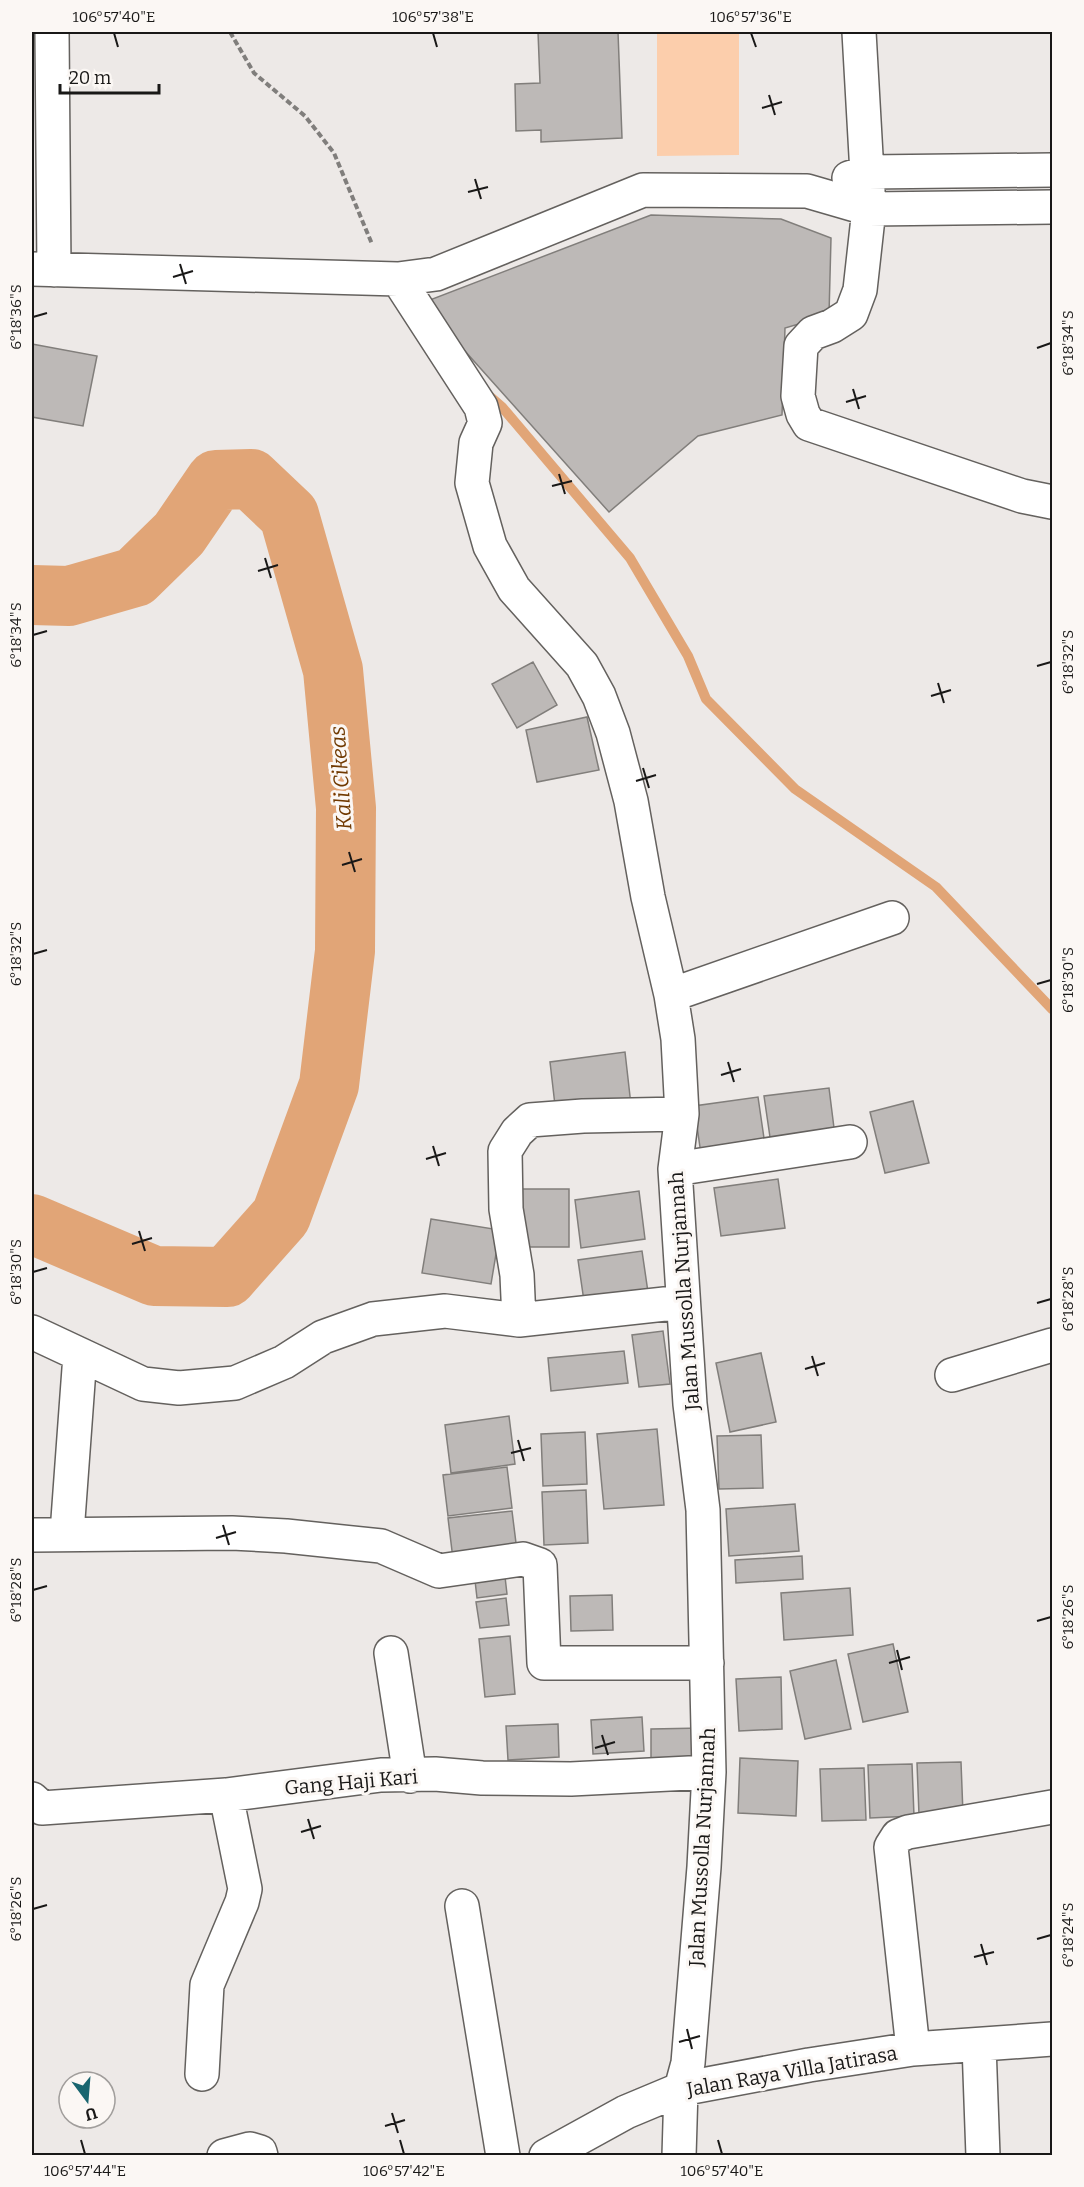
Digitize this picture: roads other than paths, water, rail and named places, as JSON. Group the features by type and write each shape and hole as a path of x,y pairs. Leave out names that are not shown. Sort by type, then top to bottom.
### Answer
{"street":[{"path":"52,32 43,270 398,279 436,274 643,190 807,191 869,209 1053,207"},
{"path":"859,32 869,209 860,290 851,314 832,326 813,333 801,346 798,396 803,414 809,424 1022,496 1053,502"},
{"path":"807,191 868,172 1053,170"},
{"name":"Jalan Mussolla Nurjannah","path":"398,279 434,332 484,414 485,423 476,443 472,483 490,546 514,590 582,664 599,696 613,733 631,801 648,897 671,995 678,1039 682,1114 675,1169 690,1404 703,1510 709,1772 704,1867 688,2063 681,2089 679,2156"},
{"path":"671,995 892,918"},
{"path":"519,1320 518,1275 506,1209 505,1151 517,1132 530,1120 583,1116 682,1114"},
{"path":"675,1169 850,1142"},
{"path":"32,1332 143,1383 179,1388 235,1383 284,1362 323,1337 373,1319 445,1311 519,1320 683,1302"},
{"path":"952,1376 1053,1345"},
{"path":"67,1533 80,1355"},
{"path":"32,1535 232,1533 330,1540 381,1546 439,1571 523,1559 540,1565 544,1663 707,1663"},
{"path":"391,1653 410,1776"},
{"name":"Gang Haji Kari","path":"35,1808 226,1795 381,1775 435,1774 482,1778 571,1779 709,1772"},
{"path":"202,2074 207,1985 242,1902 244,1889 226,1795"},
{"path":"913,2049 891,1847 898,1836 908,1832 1053,1807"},
{"path":"462,1906 503,2156"},
{"name":"Jalan Raya Villa Jatirasa","path":"546,2156 626,2112 681,2089 809,2065 913,2049 1053,2039"},
{"path":"979,2045 983,2156"},
{"path":"224,2156 250,2149 260,2152 261,2156"}],"waterway":[{"path":"487,394 502,407 630,558 688,656 706,699 795,789 936,887 1052,1009"},
{"name":"Kali Cikeas","path":"32,595 69,596 135,577 179,534 216,480 251,479 289,515 333,670 346,808 345,951 329,1085 281,1216 227,1277 154,1276 32,1224"}]}
